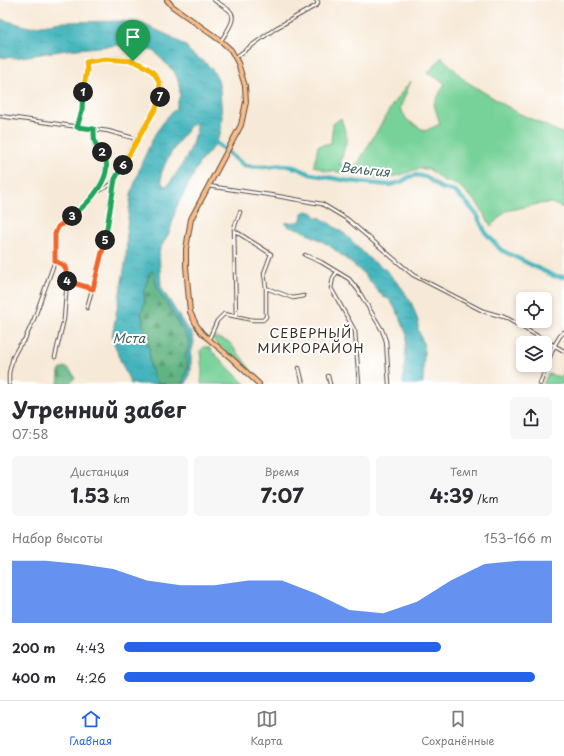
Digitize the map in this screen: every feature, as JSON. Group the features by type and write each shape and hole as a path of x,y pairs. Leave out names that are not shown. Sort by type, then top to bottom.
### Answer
{"main road":[{"path":"167,0 172,6 221,41 231,50 236,57 245,86 246,102 241,125 191,219 187,242 186,266 190,312 197,326 210,341 259,384"}],"street":[{"path":"214,0 233,16 233,20 221,41"},
{"path":"236,57 276,28 318,5 316,0"},
{"path":"77,127 82,111 82,100 87,70 86,62 105,59 133,61 156,75 161,86 160,99 157,106 112,184 96,192"},
{"path":"0,116 94,129 127,135 137,139"},
{"path":"9,384 9,373 13,357 25,339 55,261 55,234 58,227 91,200 105,175 106,160 103,153 94,142 94,129"},
{"path":"87,308 107,234 110,203 115,179"},
{"path":"208,186 322,204 347,219 413,275 483,311 504,317 564,351"},
{"path":"236,316 234,228 240,212"},
{"path":"210,341 217,321 224,314 253,320 263,320 266,317 266,288 264,273 271,254 235,231"},
{"path":"305,255 321,262 349,279 358,290 382,330 386,341 389,384"},
{"path":"55,261 65,266 67,269 64,319 55,356"},
{"path":"337,272 333,278 331,288 355,331 359,384"},
{"path":"67,281 93,289"},
{"path":"266,288 293,298 304,296"},
{"path":"540,384 554,346 564,332"},
{"path":"298,368 303,384"},
{"path":"328,376 330,384"}],"green space":[{"path":"442,57 467,82 518,113 564,134 564,208 551,203 538,204 506,211 491,226 477,203 459,186 442,180 429,169 417,169 401,175 383,179 354,173 326,171 314,166 318,146 331,143 333,124 341,118 347,138 340,165 357,165 394,102 411,81 400,108 407,120 425,131 440,124 434,104 445,83 428,73"},
{"path":"152,271 155,275 160,294 190,342 187,352 187,369 183,384 159,384 155,380 150,366 149,348 142,324 141,311 144,309 144,291 149,276 148,274"},
{"path":"214,337 230,343 256,378 213,340"},
{"path":"204,347 208,347 245,384 201,384 202,371 200,351"},
{"path":"63,367 70,370 75,378 69,384 58,384 59,371"},
{"path":"564,369 564,384 543,384 548,374 561,377"}],"water":[{"name":"Мста","path":"0,19 29,27 61,22 122,21 143,24 172,37 187,47 189,51 212,69 218,79 222,118 221,132 215,145 200,162 176,208 170,231 159,251 161,287 193,337 194,342 191,353 191,370 186,384 183,384 187,367 187,360 185,357 190,342 160,294 155,275 152,271 148,274 149,276 144,291 144,309 141,311 142,324 149,348 150,366 155,380 159,384 131,384 120,360 112,337 126,259 127,227 131,194 142,162 155,134 176,108 180,95 179,83 175,73 154,51 122,45 66,50 16,58 0,57","holes":["194,123 196,124 196,133 188,155 168,185 164,186 161,177 165,164 185,133"]},
{"path":"307,211 313,213 316,217 321,218 345,234 372,261 385,269 402,288 412,304 423,343 423,384 403,384 407,335 399,315 389,299 383,297 363,273 329,245 299,229 289,227 285,223 298,222 301,220 302,213"}],"waterway":[{"name":"Вельгия","path":"211,139 245,166 263,167 284,165 297,168 310,174 349,181 389,185 401,182 416,175 426,177 441,188 454,191 466,202 477,215 485,232 501,250 554,276 564,277"}],"district":[{"name":"СЕВЕРНЫЙ МИКРОРАЙОН","path":"311,340"}],"route":[{"path":"105,59 133,61 151,70 156,75 161,86 160,99 115,179 110,203 107,234 93,289 67,281 67,269 65,266 55,261 55,234 58,227 91,200 105,175 106,160 103,153 94,142 94,129 77,127 82,111 82,100 87,70 86,62 105,59"}]}
